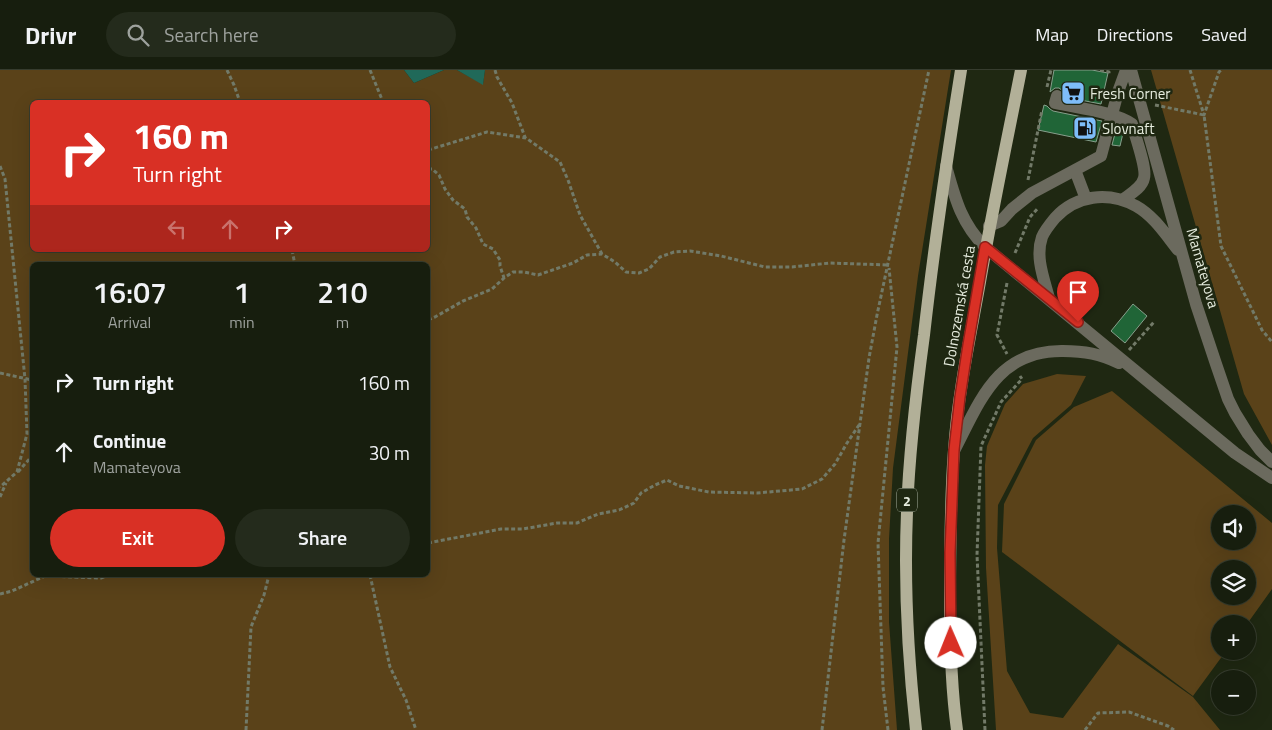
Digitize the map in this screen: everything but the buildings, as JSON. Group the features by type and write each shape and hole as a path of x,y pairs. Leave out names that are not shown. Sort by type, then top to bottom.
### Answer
{"main road":[{"name":"Dolnozemská cesta","path":"916,730 907,611 908,491 918,385 945,166 961,70"},
{"name":"Dolnozemská cesta","path":"956,730 952,684 950,589 954,450 960,397 985,247 1021,70"}],"street":[{"path":"989,226 1001,221 1012,209 1032,193 1101,156 1126,70"},
{"name":"Mamateyova","path":"1131,70 1204,329 1228,399 1248,434 1272,462"},
{"path":"1052,93 1056,104 1112,115 1132,124 1144,167 1145,178 1138,188 1122,200"},
{"path":"945,166 961,214 985,247 1235,453 1272,478"},
{"path":"1075,170 1086,199"},
{"path":"1049,298 1041,270 1040,249 1042,238 1048,226 1061,212 1078,201 1103,197 1122,200 1137,206 1154,220 1183,256"},
{"path":"954,450 989,386 1001,373 1023,358 1040,353 1061,351 1084,352 1107,357 1137,373"}],"path":[{"path":"227,70 239,100"},
{"path":"370,70 382,100"},
{"path":"495,70 512,103 526,138"},
{"path":"822,730 844,540 875,323 929,70"},
{"path":"1051,70 1052,93"},
{"path":"1190,70 1204,114 1221,246 1262,330 1272,342"},
{"path":"1204,114 1218,72 1221,70"},
{"path":"1140,102 1204,114"},
{"path":"1027,186 1043,108"},
{"path":"430,149 487,132 526,138 560,162 580,215 602,254 616,262 626,272 639,273 649,268 660,257 674,252 690,251 721,256 765,267 792,267 830,263 888,265"},
{"path":"0,166 5,179 25,379 27,434 17,472"},
{"path":"430,169 439,176 453,200 464,209 483,244 493,250 500,260 504,278"},
{"path":"985,730 977,555 981,446 1001,402 1022,379 997,335 1010,266 1030,218 1041,205"},
{"path":"430,319 463,301 492,289 513,272 538,275 573,263 587,255 602,254"},
{"path":"888,265 898,347 878,543 883,687 888,730"},
{"path":"1121,359 1154,322"},
{"path":"0,372 30,380"},
{"path":"430,543 501,529 524,529 557,523 577,522 598,514 619,510 634,503 641,493 655,484 668,480 680,486 709,492 757,493 802,489 822,480 835,464 860,425"},
{"path":"0,487 30,458"},
{"path":"0,497 6,482"},
{"path":"0,594 12,591 43,577"},
{"path":"74,577 104,577"},
{"path":"246,730 251,627 264,595 268,577"},
{"path":"370,577 390,666 406,700 416,730"},
{"path":"1085,730 1098,713 1129,712 1174,730"}],"shaded area":[{"path":"0,70 404,70 414,83 444,70 457,70 483,84 485,70 951,70 918,276 893,468 889,539 889,622 897,730 0,730"},
{"path":"1151,70 1272,70 1272,445 1244,394"},
{"path":"1057,374 1086,376 1071,405 1033,438 998,505 997,548 1007,671 1030,713 1063,718 1118,644 1193,697 1220,730 996,730 986,568 985,465 987,446 1005,404 1023,384"},
{"path":"1112,391 1250,505 1211,505 1211,550 1256,550 1256,510 1272,523 1272,589 1253,615 1211,615 1211,660 1219,660 1193,696 1002,552 1004,504 1036,440 1074,407"}],"water":[{"path":"404,70 444,70 414,83"},
{"path":"457,70 485,70 483,85"}],"place":[{"name":"Fresh Corner","path":"1073,93"},
{"name":"Slovnaft","path":"1085,128"}],"route":[{"path":"951,643 950,553 954,450 960,397 985,247 1078,322"}]}
